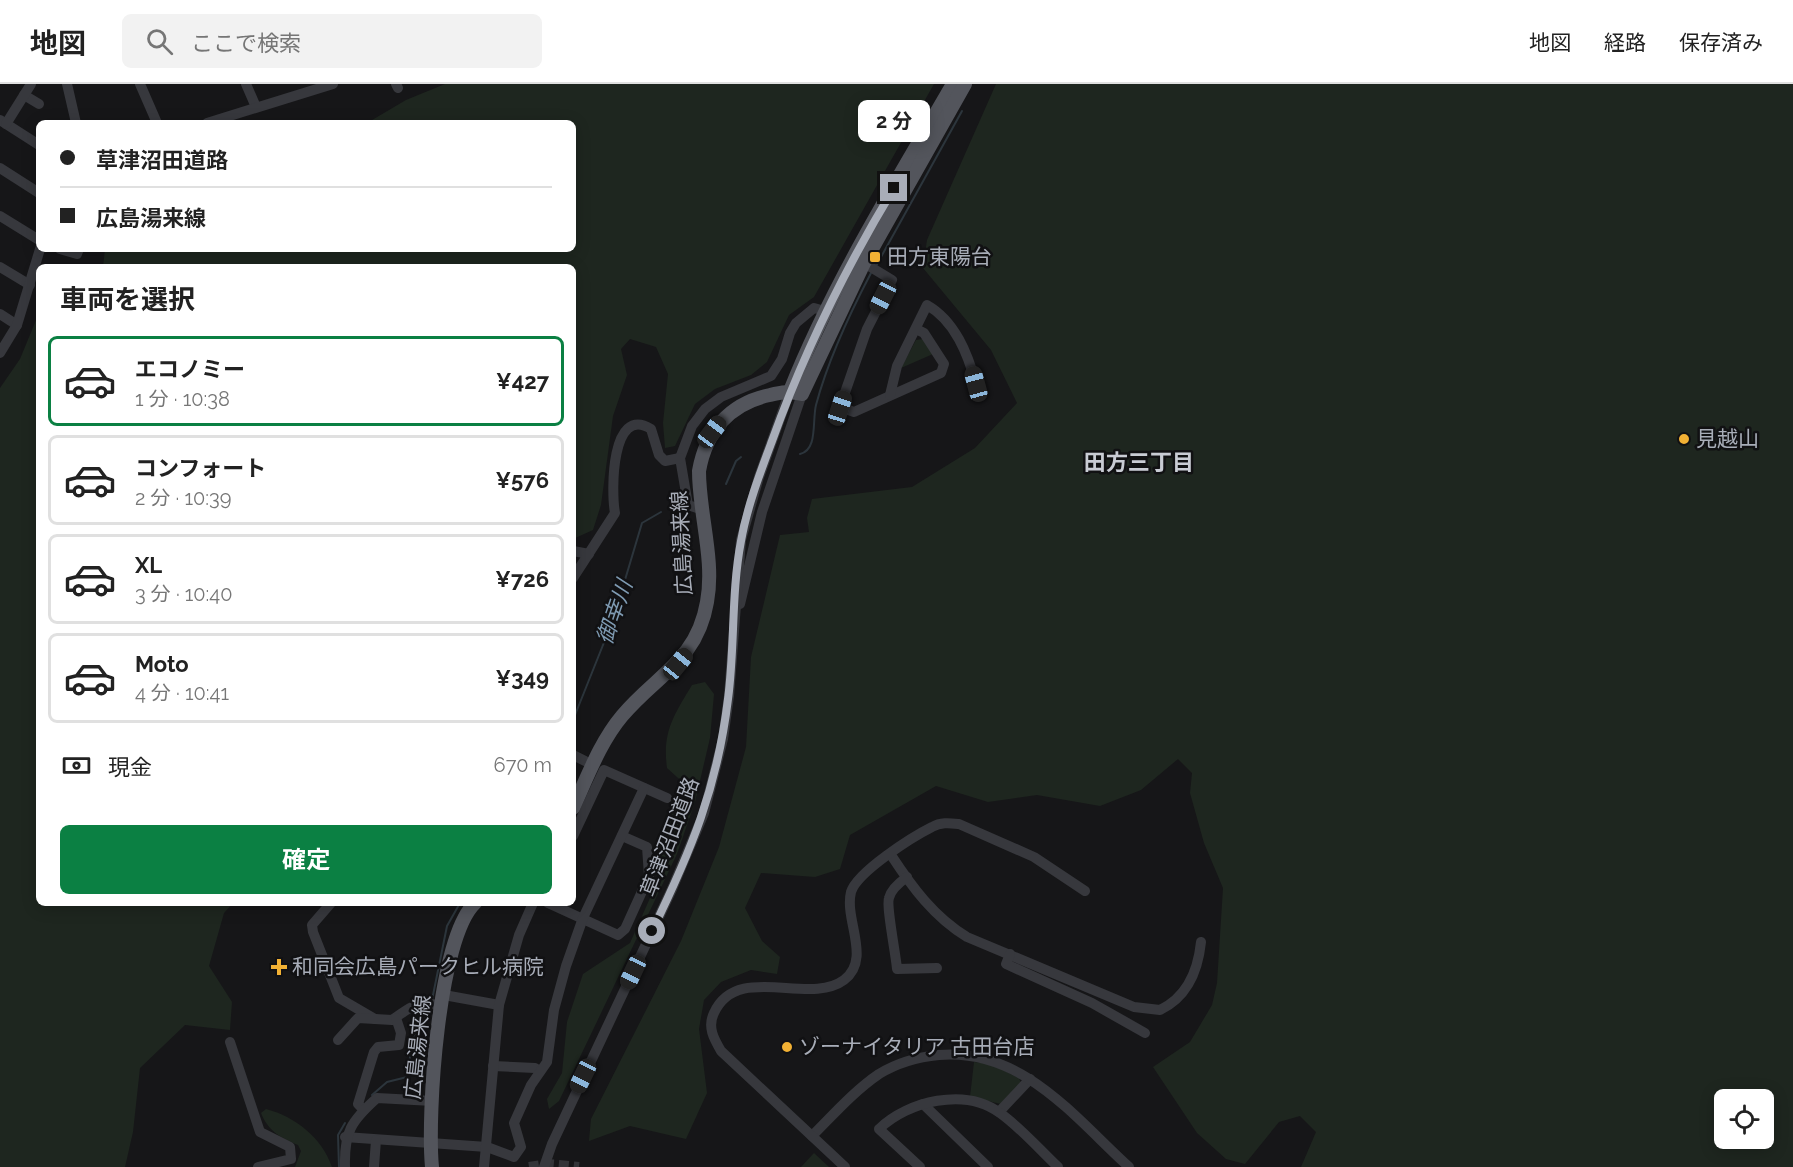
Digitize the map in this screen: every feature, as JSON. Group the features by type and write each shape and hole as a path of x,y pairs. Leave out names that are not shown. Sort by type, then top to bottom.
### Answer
{"main road":[{"path":"796,393 859,260 953,84"},
{"path":"796,393 825,311 859,260 965,84"},
{"name":"広島湯来線","path":"576,802 612,728 637,700 678,664 699,632 709,590 708,555 700,509 702,457 712,432 720,422 748,402 796,393"},
{"name":"広島湯来線","path":"432,1167 430,1142 442,1000 459,928 472,906"}],"street":[{"path":"31,84 3,122 36,143"},
{"path":"67,84 75,120"},
{"path":"140,84 156,120"},
{"path":"246,84 256,107"},
{"path":"216,120 333,84"},
{"path":"24,95 39,104"},
{"path":"0,168 36,191"},
{"path":"0,216 36,238"},
{"path":"0,353 17,325 39,252"},
{"path":"859,260 892,280 867,329 840,408 855,412 941,373 944,364 924,333 916,329"},
{"path":"0,267 30,285"},
{"path":"890,395 897,366 927,305 939,311 968,353 976,384"},
{"path":"700,509 688,504 680,458 692,426 705,409 721,397 771,376 782,359 790,333 796,323 814,308 825,311"},
{"path":"0,314 17,325"},
{"name":"草津沼田道路","path":"544,1167 566,1111 672,890 704,813 723,739 734,640 736,571 741,540 752,498 796,393"},
{"path":"576,574 615,513 612,496 619,440 625,430 633,424 641,423 651,429 659,456 665,461 680,458"},
{"path":"576,552 589,554"},
{"path":"576,756 585,761"},
{"path":"576,829 602,769 667,798"},
{"path":"345,1137 487,1147 514,1157 518,1153 521,1147 513,1129 514,1123 540,1071 547,1062 554,1010 566,966 583,918 644,788"},
{"path":"845,1167 721,1051 712,1036 711,1017 719,1001 731,992 747,988 826,987 845,979 856,959 850,906 853,888 860,877 933,826 946,822 959,824 1034,857 1085,891"},
{"path":"555,906 618,935 625,929 649,876 647,847 622,836"},
{"path":"891,855 930,908 952,928 1148,1011 1169,1005 1179,996 1194,976 1201,942"},
{"path":"907,877 889,896 888,904 896,948 897,969 937,968"},
{"path":"328,906 312,925 314,937 339,998 375,1019"},
{"path":"484,1167 499,1005 519,935 532,906"},
{"path":"1010,954 1006,964 1092,1004 1145,1034"},
{"path":"338,1040 358,1018 396,1018 404,1009 428,1002 442,1000 499,1005"},
{"path":"364,1110 358,1104 374,1052 378,1047 399,1046 401,1040 396,1018"},
{"path":"230,1042 260,1132 290,1147 291,1159 258,1167"},
{"path":"812,1136 867,1083 880,1074 910,1060 927,1056 967,1055 1008,1065 1030,1078 1129,1167"},
{"path":"493,1066 535,1068 540,1071"},
{"path":"999,1112 1030,1078"},
{"path":"345,1167 345,1137 364,1110 378,1098 433,1101"},
{"path":"920,1167 879,1129 890,1119 923,1104 940,1100 965,1100 999,1112 1058,1167"},
{"path":"923,1104 988,1167"},
{"path":"374,1167 376,1140"}],"shaded area":[{"path":"445,84 934,84 814,297 789,315 767,362 751,375 715,389 695,404 675,446 665,448 663,423 668,374 656,347 630,339 621,349 627,375 613,416 601,505 593,530 576,538 576,264 103,264 105,252 576,252 576,120 372,120 406,100"},
{"path":"996,84 1793,84 1793,1167 1301,1167 1316,1132 1300,1116 1279,1122 1245,1164 1226,1159 1197,1133 1153,1067 1190,1042 1212,1005 1217,983 1223,888 1204,843 1190,793 1192,773 1178,759 1141,790 1100,806 1037,795 988,802 936,786 850,835 840,869 815,877 761,873 745,908 762,941 780,957 777,974 751,970 721,982 704,1000 699,1029 707,1093 686,1139 630,1126 589,1141 591,1119 681,941 719,847 746,747 751,657 780,535 809,532 807,518 812,499 912,487 975,448 1017,403 991,350 923,268 927,240"},
{"path":"36,320 36,906 230,906 224,913 209,966 232,1002 230,1030 185,1025 140,1068 133,1132 125,1167 0,1167 0,388 20,359"},
{"path":"923,339 933,354 901,368 916,340"},
{"path":"705,682 714,694 710,738 695,802 677,854 559,1101 549,1109 547,1099 562,1073 567,1022 583,974 630,943 658,880 660,846 667,813 682,801 687,786 667,768 668,734 675,715 692,685"},
{"path":"974,1062 990,1064 1019,1078 1021,1083 1001,1104 970,1097"},
{"path":"266,1109 288,1117 306,1130 322,1147 332,1167 295,1167 301,1151 298,1145 271,1129 261,1113"},
{"path":"814,1153 829,1167 801,1167"}],"waterway":[{"name":"御幸川","path":"876,266 962,111"},
{"name":"御幸川","path":"800,454 810,447 816,405 827,371 847,321 871,273"},
{"name":"御幸川","path":"726,484 736,461 741,457"},
{"name":"御幸川","path":"576,712 613,620 642,523 661,512"},
{"name":"御幸川","path":"432,1000 447,926 458,906"},
{"name":"御幸川","path":"372,1095 387,1082 407,1077 413,1038 430,1009"},
{"name":"御幸川","path":"339,1167 338,1135 345,1123"}],"tunnel":[{"path":"529,1167 549,1164 579,1167"}],"place":[{"name":"田方東陽台","path":"875,257"},
{"name":"見越山","path":"1684,439"},
{"name":"和同会広島パークヒル病院","path":"279,967"},
{"name":"ゾーナイタリア 古田台店","path":"787,1047"}],"district":[{"name":"田方三丁目","path":"1139,462"}],"route":[{"path":"652,931 690,848 715,776 729,696 734,640 736,571 741,540 759,477 790,391 813,336 853,257 894,188"}]}
